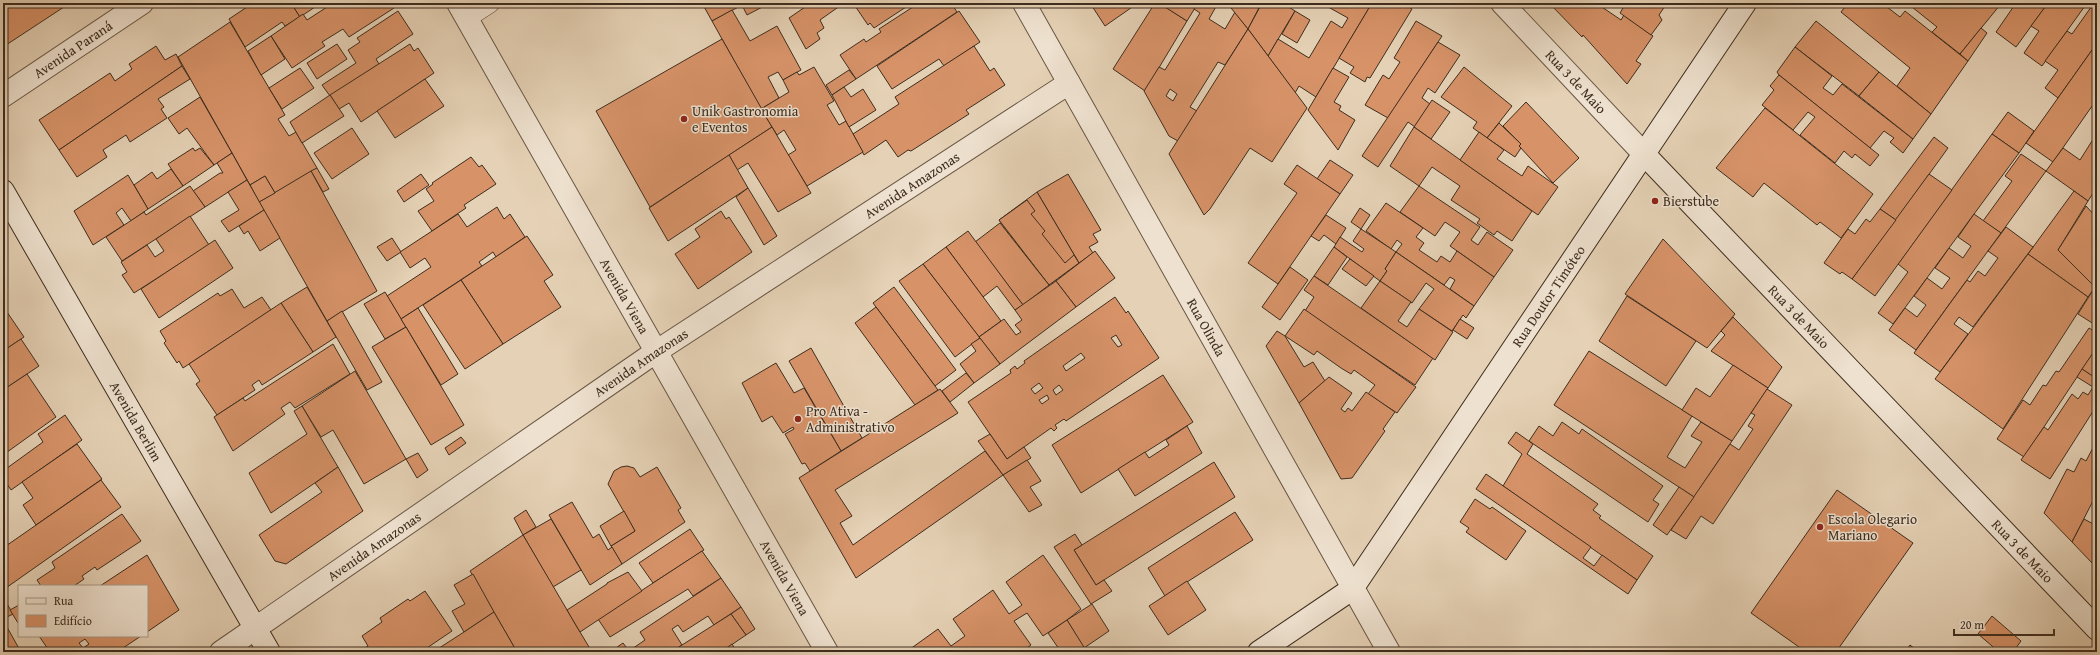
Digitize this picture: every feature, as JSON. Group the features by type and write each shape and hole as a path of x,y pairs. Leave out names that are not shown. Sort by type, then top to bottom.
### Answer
{"street":[{"name":"Avenida Paraná","path":"3,96 142,3"},
{"name":"Rua Olinda","path":"1024,3 1352,589 1389,652"},
{"name":"Rua 3 de Maio","path":"1502,3 2097,629"},
{"name":"Rua Doutor Timóteo","path":"1352,589 1745,3"},
{"name":"Avenida Viena","path":"462,10 827,652"},
{"name":"Avenida Amazonas","path":"221,652 657,351 1069,83"},
{"name":"Avenida Berlim","path":"3,191 269,652"},
{"path":"1259,652 1352,589"}],"lane":[{"path":"462,10 490,3"}],"building":[{"path":"3,3 70,3 3,47"},
{"path":"253,3 291,3 300,17 285,26 282,22 245,47 229,19"},
{"path":"291,3 321,3 300,17"},
{"path":"325,3 391,3 394,8 349,37 343,29 322,42 325,46 292,68 271,36 303,14 307,20 327,7"},
{"path":"702,3 746,3 712,21"},
{"path":"746,3 770,3 747,15 742,5"},
{"path":"811,3 844,3 820,20 824,28 817,33 820,39 806,49 789,18"},
{"path":"853,3 904,3 906,7 874,28 870,23 868,25"},
{"path":"919,3 951,3 957,12 856,79 840,55 864,39 866,42 881,32 879,29"},
{"path":"1090,3 1138,3 1105,26"},
{"path":"1155,3 1159,3 1187,21 1145,91 1113,69"},
{"path":"1168,3 1198,3 1187,21 1165,7"},
{"path":"1198,3 1218,3 1209,19 1225,29 1235,12 1248,29 1225,65 1218,62 1190,107 1197,111 1178,141 1169,136 1144,91 1159,67 1165,70 1200,13 1194,9","holes":["1170,89 1177,94 1173,101 1166,96"]},
{"path":"1227,3 1259,3 1261,4 1248,29"},
{"path":"1262,3 1287,3 1286,5 1295,11 1268,56 1248,29"},
{"path":"1321,3 1372,3 1316,97 1299,86 1295,93 1268,56 1278,39 1309,58 1331,21 1342,28 1348,18"},
{"path":"1372,3 1402,3 1412,9 1370,78 1367,77 1365,82 1350,73 1354,67 1339,58"},
{"path":"1596,3 1621,20 1624,15 1653,36 1636,61 1641,64 1627,84 1583,35 1582,37 1550,4"},
{"path":"1626,3 1667,3 1659,15 1662,20 1651,35 1620,13"},
{"path":"1848,3 1890,3 1887,7 1900,17 1905,11 1968,61 1931,114 1897,86 1910,68 1841,12"},
{"path":"1907,3 1998,3 2000,5 1960,54 1932,32 1937,27"},
{"path":"2016,3 2048,3 2016,47 1996,32"},
{"path":"2048,3 2087,3 2042,66 2024,53 2039,31 2031,26"},
{"path":"2094,3 2097,3 2097,43 2058,98 2045,88 2058,70 2045,61 2067,31 2072,34"},
{"path":"732,10 750,41 777,26 801,70 783,80 778,72 768,77 779,98 761,109 712,21"},
{"path":"398,11 413,34 376,59 379,64 330,96 322,85 356,63 348,50 360,42 357,38"},
{"path":"959,11 980,42 944,66 939,59 892,89 877,66"},
{"path":"1295,11 1310,20 1297,43 1282,34"},
{"path":"1416,21 1442,36 1388,118 1365,105 1383,75 1389,79 1400,62 1394,58"},
{"path":"1816,21 1879,72 1859,96 1795,47"},
{"path":"230,22 285,115 278,119 289,136 296,132 317,168 275,193 265,176 250,185 178,57"},
{"path":"1981,28 1987,33 1968,61 1960,54"},
{"path":"1248,29 1307,108 1272,162 1250,148 1210,209 1204,215 1169,154"},
{"path":"271,36 285,59 261,75 248,51"},
{"name":"Unik Gastronomia e Eventos","path":"722,39 772,127 650,207 596,111"},
{"path":"1438,42 1460,55 1435,93 1428,88 1422,98 1430,104 1415,127 1408,122 1378,167 1362,156"},
{"path":"2097,43 2097,99 2053,162 2026,143"},
{"path":"337,44 347,59 317,79 307,63"},
{"path":"410,44 414,51 418,48 434,73 361,122 349,103 339,109 330,95"},
{"path":"156,46 165,60 176,54 182,66 59,150 39,120 110,73 115,81 132,69 129,64"},
{"path":"974,46 990,71 994,68 1005,85 966,110 969,114 911,151 908,150 898,157 886,140 864,155 853,134 899,104 895,97"},
{"path":"1795,47 1832,76 1823,88 1833,95 1842,84 1913,139 1903,153 1890,142 1894,138 1884,131 1870,148 1779,75 1777,72"},
{"path":"182,66 190,79 158,99 164,107 161,109 167,118 130,142 126,135 103,150 107,157 77,177 59,150"},
{"path":"814,67 834,101 827,105 839,125 846,121 863,152 807,186 788,155 796,150 784,130 777,135 761,109 789,92 783,80 797,72 799,75"},
{"path":"1464,67 1512,106 1487,138 1473,128 1477,122 1441,97"},
{"path":"300,68 314,88 282,109 269,88"},
{"path":"1333,68 1349,77 1334,102 1341,106 1339,110 1355,120 1338,150 1308,110"},
{"path":"849,70 856,79 832,95 826,85"},
{"path":"1879,72 1931,114 1913,139 1859,96"},
{"path":"1779,75 1879,155 1870,166 1855,154 1852,158 1844,151 1835,163 1800,135 1815,117 1808,112 1793,130 1762,105 1774,90 1770,86"},
{"path":"425,79 444,106 395,138 377,111"},
{"path":"844,87 851,97 863,89 876,110 849,127 832,95"},
{"path":"330,95 344,116 302,143 290,122"},
{"path":"200,97 232,153 214,165 187,128 179,134 168,118"},
{"path":"1432,100 1450,112 1431,139 1414,127"},
{"path":"1526,102 1579,158 1553,183 1519,146 1521,144 1503,126"},
{"path":"1765,108 1873,194 1841,238 1820,222 1817,225 1764,183 1753,197 1716,168"},
{"path":"2008,112 2034,131 2019,153 1992,134"},
{"path":"1499,123 1521,144 1519,146 1521,148 1515,157 1487,138"},
{"path":"772,127 811,193 778,212 748,163 737,170 729,155"},
{"path":"1414,127 1532,211 1512,241 1497,231 1494,235 1477,223 1480,219 1451,200 1460,186 1432,167 1419,186 1390,166"},
{"path":"352,128 369,154 332,179 314,153"},
{"path":"1479,132 1504,150 1497,159 1522,176 1528,166 1558,187 1538,215 1460,160"},
{"path":"2097,133 2097,187 2088,201 2046,171 2063,148 2080,160"},
{"path":"1992,134 2019,153 1893,324 1878,313 1908,272 1898,264"},
{"path":"1934,137 1948,148 1896,220 1880,209"},
{"path":"193,148 195,151 200,148 214,165 183,186 168,164"},
{"path":"232,153 247,180 205,207 193,191 220,173 223,173 217,163"},
{"path":"2021,154 2046,171 2001,233 1983,221 2012,181 2005,176"},
{"path":"729,155 748,188 668,241 649,208"},
{"path":"471,157 479,167 482,165 496,184 464,205 466,208 432,231 418,211 434,201 426,189 433,184 432,183"},
{"path":"1330,160 1353,175 1340,194 1317,179"},
{"path":"1297,165 1340,194 1278,284 1248,263 1297,193 1284,184"},
{"path":"317,168 329,189 323,192 311,171"},
{"path":"171,169 183,186 148,209 134,185 152,172 157,179"},
{"path":"311,171 377,291 327,321 259,202"},
{"path":"421,174 429,185 404,202 397,191"},
{"path":"1068,174 1101,230 1093,234 1098,242 1089,247 1093,253 1079,263 1037,192"},
{"path":"1929,174 1952,190 1875,296 1852,279"},
{"path":"128,175 148,209 131,221 122,208 116,213 124,225 93,245 74,211"},
{"path":"265,176 275,193 259,202 250,185"},
{"path":"247,180 264,210 229,232 221,221 239,210 228,192"},
{"path":"190,186 205,207 122,261 106,237 144,212 146,215"},
{"path":"1419,186 1480,227 1471,240 1478,245 1487,232 1513,250 1494,277 1450,246 1460,232 1445,222 1435,236 1400,212"},
{"path":"748,188 777,236 764,245 736,197"},
{"path":"2074,191 2088,201 2058,250 2095,287 2088,297 2028,254"},
{"path":"1037,192 1079,263 1049,285 999,220"},
{"path":"1027,200 1035,211 1031,214 1045,231 1042,234 1065,263 1074,255 1079,263 1049,285 999,220"},
{"path":"1386,203 1423,228 1416,237 1424,243 1419,250 1437,262 1441,256 1450,262 1457,251 1494,277 1474,306 1450,289 1455,280 1450,277 1444,285 1396,252 1402,244 1397,240 1391,249 1366,231"},
{"path":"2086,206 2097,218 2097,289 2058,250"},
{"path":"497,207 504,219 510,214 525,237 496,257 493,252 479,262 482,266 401,319 387,296 431,267 425,258 410,268 400,252 458,214 467,227"},
{"path":"1360,208 1370,215 1361,229 1351,222"},
{"path":"1880,209 1896,220 1852,279 1842,272 1840,274 1824,263 1848,229 1855,234 1866,219 1870,222"},
{"path":"264,210 280,238 260,251 248,231 244,234 239,226"},
{"path":"721,211 726,219 729,217 752,252 698,289 675,254 700,237 695,229"},
{"path":"1974,214 2001,233 1916,350 1889,330 1905,308 1917,317 1926,305 1914,296 1927,278 1942,289 1950,278 1935,268 1949,248 1963,258 1971,246 1958,237"},
{"path":"1326,215 1346,228 1336,244 1324,235 1319,241 1311,236"},
{"path":"190,216 209,245 134,293 122,275 127,272 121,262 147,245 155,257 164,251 156,239"},
{"path":"1000,223 1049,285 1023,305 975,242"},
{"path":"2006,227 2033,247 1973,327 1959,317 1954,324 1968,334 1940,372 1914,353 1967,280 1970,282 1978,271 1985,276 1998,258 1988,251"},
{"path":"1361,229 1396,252 1385,269 1387,271 1380,281 1334,247 1340,237 1362,252 1364,249 1353,241"},
{"path":"968,231 1023,305 1015,310 997,286 983,297 946,247"},
{"path":"527,236 553,275 544,281 561,307 503,344 461,280"},
{"path":"392,238 401,252 387,261 377,247"},
{"path":"1663,239 1735,314 1707,348 1625,294"},
{"path":"215,240 233,268 159,318 141,289"},
{"path":"946,247 1001,321 979,337 923,264"},
{"path":"1334,247 1347,257 1328,285 1314,276"},
{"path":"1095,251 1115,278 1076,307 1056,281"},
{"path":"1396,252 1474,306 1466,318 1463,315 1452,331 1419,309 1434,289 1426,283 1412,303 1380,281 1387,271 1385,269"},
{"path":"2028,254 2088,297 2003,429 1935,379"},
{"path":"1350,259 1374,276 1366,286 1342,269"},
{"path":"923,264 980,338 955,357 899,281"},
{"path":"1290,267 1308,280 1280,320 1262,307"},
{"path":"1314,276 1433,358 1415,385 1305,311 1314,297 1304,290"},
{"path":"461,280 503,344 465,369 423,305"},
{"path":"1056,281 1076,307 1000,364 979,337 1004,319 1016,335 1021,332 1015,325 1022,320 1015,310"},
{"path":"1380,281 1411,302 1398,321 1407,327 1419,309 1453,332 1435,360 1361,308"},
{"path":"307,287 336,337 313,352 281,303"},
{"path":"894,287 956,370 935,386 873,303"},
{"path":"2095,287 2097,289 2097,326 2078,314"},
{"path":"232,289 244,308 262,297 271,310 183,368 179,361 177,363 164,343 166,341 160,331 218,293 220,296"},
{"path":"385,292 406,327 385,339 364,304"},
{"path":"1627,296 1696,341 1666,386 1599,341"},
{"path":"1115,297 1126,313 1128,311 1159,358 1066,421 1064,419 1055,425 1057,428 1054,431 1051,428 1007,459 968,402 1011,373 1010,370 1015,366 1017,369 1025,363 1024,361","holes":["1116,335 1122,345 1118,347 1111,338","1081,353 1085,358 1066,371 1063,366","1039,383 1043,388 1035,394 1031,389","1059,385 1063,390 1056,395 1053,390","1047,395 1049,399 1042,404 1039,400"]},
{"path":"281,303 313,352 262,385 259,380 252,385 255,390 217,415 196,384 200,381 189,364"},
{"path":"876,307 938,390 915,405 855,323"},
{"path":"418,308 458,374 441,385 401,319"},
{"path":"1304,309 1416,387 1397,413 1368,394 1375,385 1354,370 1351,374 1317,351 1314,355 1285,336"},
{"path":"342,311 382,382 367,390 327,321"},
{"path":"7,312 24,337 3,351 3,314"},
{"path":"1733,317 1782,367 1768,388 1711,351 1725,335 1721,331"},
{"path":"1460,319 1474,328 1467,339 1453,330"},
{"path":"406,327 464,425 431,445 372,347"},
{"path":"2089,328 2097,333 2097,347 2024,457 1997,439 2023,400 2030,405 2043,385 2046,386 2056,371 2059,372"},
{"path":"1277,331 1285,336 1304,367 1313,362 1325,381 1299,403 1266,346"},
{"path":"980,338 1000,364 974,383 960,364 976,351 971,344"},
{"path":"21,339 39,366 3,390 3,370 5,369 3,365 3,351"},
{"path":"333,344 350,374 295,408 290,402 281,408 285,414 233,451 214,417 243,398 245,401"},
{"path":"2097,347 2097,379 2082,369"},
{"path":"811,348 862,438 841,451 789,361"},
{"path":"1589,351 1692,416 1667,457 1685,468 1702,442 1691,436 1701,422 1732,441 1694,497 1554,405"},
{"name":"Pro Ativa - Administrativo","path":"776,363 794,393 804,388 841,451 810,471 805,463 802,464 785,434 794,429 793,427 783,433 772,416 762,422 742,383"},
{"path":"1733,365 1768,388 1732,441 1682,410 1696,388 1710,397"},
{"path":"2082,369 2097,379 2097,405 2050,479 2021,460 2044,427 2048,430 2072,394 2078,399 2083,392 2088,395 2093,387 2077,377"},
{"path":"355,371 406,459 364,484 333,430 321,437 302,406"},
{"path":"966,373 974,383 950,402 942,391"},
{"path":"27,374 56,417 3,455 3,390"},
{"path":"1163,375 1193,422 1081,493 1052,445"},
{"path":"1329,377 1352,393 1341,409 1345,412 1348,408 1352,411 1366,392 1395,412 1383,429 1385,431 1352,478 1341,479 1299,403"},
{"path":"940,389 958,413 835,490 852,516 840,523 853,545 985,451 1003,475 856,578 799,478"},
{"path":"1767,389 1792,405 1713,524 1701,516 1686,539 1671,530 1730,444 1739,450 1753,429 1748,426 1755,415 1751,413"},
{"path":"302,406 338,467 271,513 249,473 307,434 294,411"},
{"path":"65,415 82,440 11,490 3,478 3,471 43,442 38,434"},
{"path":"1562,422 1579,434 1582,429 1663,486 1653,500 1659,504 1648,522 1529,441 1539,426 1553,436"},
{"path":"1187,426 1202,453 1135,496 1118,469 1145,452 1149,458 1169,445 1166,440"},
{"path":"1516,432 1533,444 1527,454 1598,504 1593,510 1601,516 1599,518 1653,556 1637,580 1503,486 1522,454 1508,443"},
{"path":"990,434 1007,459 1024,447 1031,458 1003,475 978,441"},
{"path":"461,437 466,443 449,455 445,448"},
{"path":"2097,440 2097,493 2072,542 2044,513 2067,469 2074,472 2081,458 2086,461"},
{"path":"77,444 102,479 36,525 23,505 33,498 22,482"},
{"path":"418,453 428,470 417,478 406,459"},
{"path":"1027,460 1041,481 1030,487 1042,505 1029,512 1003,475"},
{"path":"1214,462 1235,497 1096,585 1074,550"},
{"path":"627,466 634,468 640,477 657,467 681,508 678,510 685,522 622,564 611,546 635,531 608,484 614,471 621,467"},
{"path":"338,467 363,511 286,564 275,561 259,535 322,492 315,483"},
{"path":"1486,474 1591,547 1583,558 1594,566 1602,555 1637,580 1628,594 1476,489"},
{"path":"101,480 121,507 3,590 3,548"},
{"path":"1679,487 1694,497 1667,535 1653,525"},
{"path":"1837,490 1913,543 1836,652 1806,652 1751,613"},
{"path":"1475,499 1490,509 1492,507 1526,531 1506,560 1466,532 1469,528 1460,522"},
{"path":"572,502 593,538 599,534 608,550 612,547 622,564 590,585 549,515"},
{"path":"526,510 536,527 523,535 514,518"},
{"path":"624,511 635,531 611,546 600,526"},
{"path":"1235,512 1253,540 1165,596 1148,568"},
{"path":"122,514 141,541 97,570 95,567 82,576 84,579 75,585 40,585 37,580 55,568 52,562"},
{"path":"551,519 581,570 553,587 523,535"},
{"path":"2084,519 2097,526 2097,557 2093,564 2072,542"},
{"path":"690,529 704,550 653,583 639,563"},
{"path":"1075,534 1082,545 1074,550 1096,585 1104,580 1112,591 1091,604 1054,547"},
{"path":"523,535 592,652 517,652 470,571"},
{"path":"3,536 8,544 3,548"},
{"path":"702,551 721,578 693,596 688,589 610,637 598,619"},
{"path":"147,555 179,610 148,631 148,585 102,585"},
{"path":"1043,555 1081,609 1067,620 1043,636 1027,613 1014,621 1031,645 1021,652 976,652 975,650 972,652 906,652 938,629 951,646 965,636 953,619 993,590 1009,614 1022,605 1006,582"},
{"path":"628,572 642,591 580,632 567,610 607,583"},
{"path":"473,574 494,612 464,632 452,611 465,604 454,585"},
{"path":"721,578 741,607 714,625 708,616 683,632 678,625 672,629 682,645 671,652 610,652 623,643 629,651 645,640 640,632"},
{"path":"1187,581 1206,610 1168,635 1149,606"},
{"path":"425,591 452,631 421,652 359,652 368,646 362,636 382,622 380,618 408,599 410,601"},
{"path":"3,597 13,614 3,619"},
{"path":"1092,604 1109,631 1084,648 1067,620"},
{"path":"18,606 18,623 10,610"},
{"path":"741,607 755,629 746,635 731,614"},
{"path":"494,612 517,652 433,652 464,632"},
{"path":"731,614 746,635 721,652 671,652"},
{"path":"1992,616 2021,641 2013,652 1999,652 1978,634"},
{"path":"3,620 21,652 3,652"},
{"path":"1067,620 1087,652 1061,652 1048,633"},
{"path":"40,637 140,637 117,652 50,652","holes":["85,639 89,644 83,648 79,643"]},
{"path":"732,644 737,652 721,652"},
{"path":"1910,645 1919,652 1905,652"}],"place":[{"name":"Unik Gastronomia e Eventos","path":"684,119"},
{"name":"Bierstube","path":"1655,201"},
{"name":"Pro Ativa - Administrativo","path":"798,419"},
{"name":"Escola Olegario Mariano","path":"1820,527"}]}
